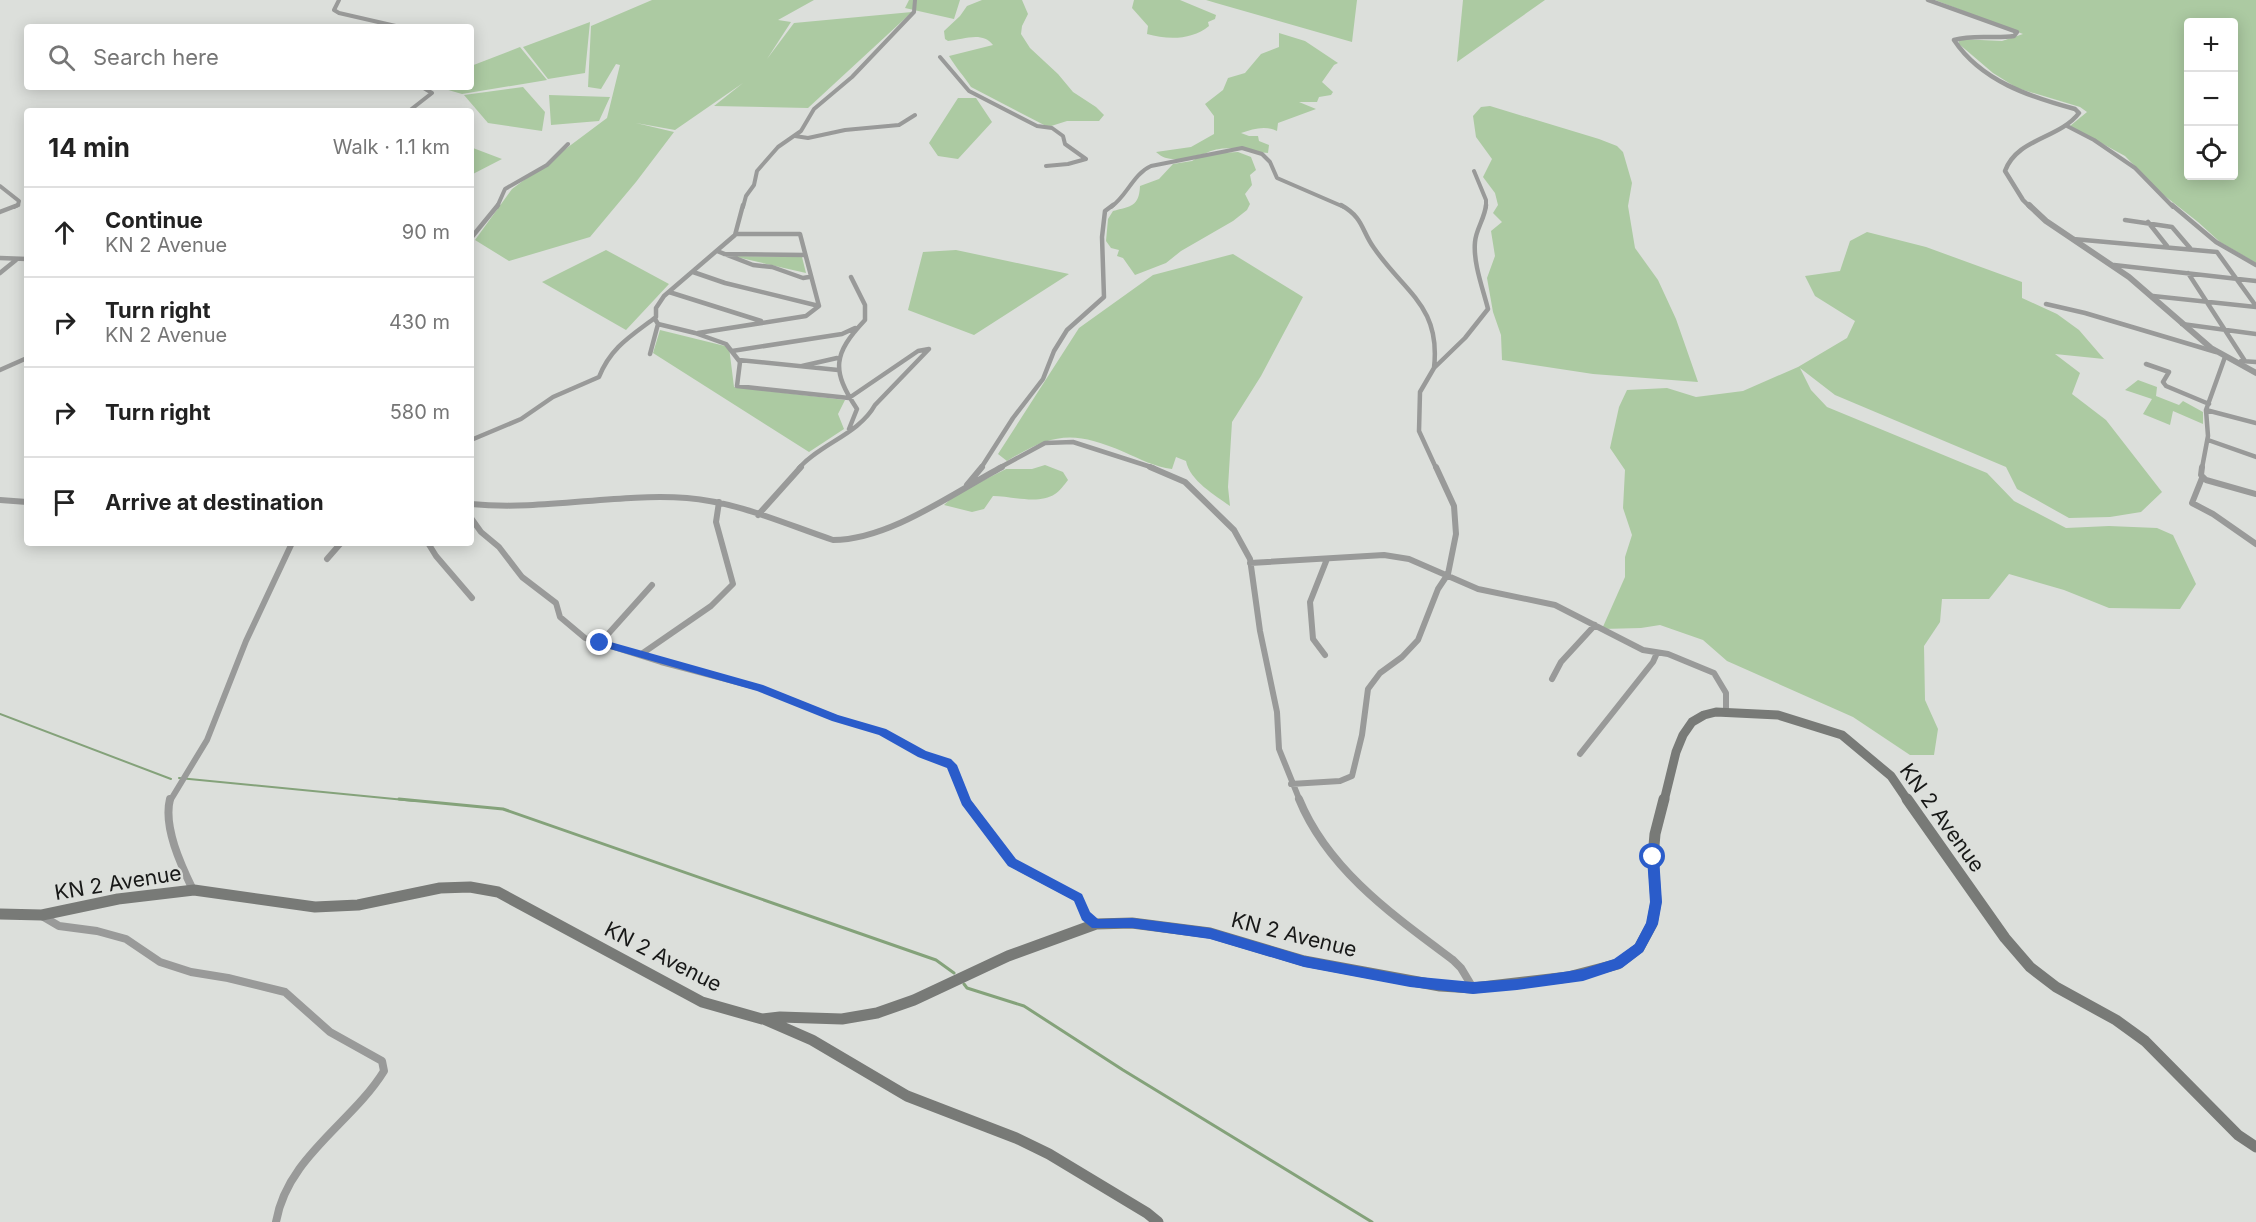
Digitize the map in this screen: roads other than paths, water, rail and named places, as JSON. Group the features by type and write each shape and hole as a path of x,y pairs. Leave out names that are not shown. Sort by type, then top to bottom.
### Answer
{"main road":[{"name":"KN 2 Avenue","path":"0,914 42,915 118,899 194,890 315,908 358,905 440,888 470,887 498,892 702,1002 762,1018 842,1019 877,1012 914,1000 1008,956 1096,924 1132,923 1210,933 1304,961 1410,981 1473,988 1583,975 1618,964 1639,948 1652,924 1656,902 1653,857 1655,834 1676,752 1683,735 1692,722 1704,715 1726,711 1778,715 1842,735 1891,776 2005,938 2030,967 2056,987 2116,1020 2145,1041 2238,1135 2256,1147"},
{"path":"762,1018 812,1040 907,1096 1016,1138 1049,1154 1147,1213 1158,1222"}],"street":[{"path":"339,0 334,10 339,14 386,24"},
{"path":"650,354 656,322 656,308 669,292 736,234 746,196 754,185 755,174 778,147 804,128 814,109 852,76 914,12 915,0"},
{"path":"1928,0 2016,32 2008,37 1954,40 1976,64 2007,87 2040,100 2075,109 2079,113 2067,126 2012,156 2006,163 2005,171 2023,200 2046,221 2114,265 2216,352 2232,359 2256,362"},
{"path":"940,57 969,91 1037,126 1052,128 1063,136 1065,144 1086,159 1068,164 1046,166"},
{"path":"413,108 432,93 427,90"},
{"path":"795,136 808,138 845,130 899,125 915,115"},
{"path":"2067,126 2094,140 2135,168 2163,198 2216,242 2256,265"},
{"path":"474,235 496,210 505,189 547,165 568,144"},
{"path":"965,488 988,460 1013,418 1043,379 1054,351 1067,330 1104,297 1102,237 1105,211 1121,199 1147,167 1168,161 1185,160 1218,150 1254,151 1271,163 1277,178 1333,202 1358,217 1373,246 1424,306 1431,322 1437,353 1434,368"},
{"path":"1291,784 1340,781 1352,776 1362,735 1368,689 1380,673 1402,657 1418,640 1438,589 1448,574 1456,534 1454,506 1419,431 1418,417 1420,392 1434,368 1465,338 1488,309 1475,252 1475,240 1485,214 1486,200 1474,171"},
{"path":"0,186 19,201 24,200"},
{"path":"0,212 18,205 19,201"},
{"path":"2125,220 2172,227 2190,248"},
{"path":"2148,222 2167,246"},
{"path":"736,234 800,234 819,306"},
{"path":"2073,239 2217,252 2255,304"},
{"path":"717,251 729,258 753,265 772,267 803,278 809,277"},
{"path":"724,254 806,255"},
{"path":"0,258 24,259"},
{"path":"0,273 16,260"},
{"path":"2114,265 2256,281"},
{"path":"693,272 725,283 819,306"},
{"path":"2188,273 2222,329 2246,361"},
{"path":"849,429 858,410 849,398 838,370 837,358 847,338 865,320 865,305 851,277"},
{"path":"669,292 765,322"},
{"path":"2152,296 2206,302 2255,304"},
{"path":"2046,304 2085,313 2216,352"},
{"path":"697,333 806,316 819,306"},
{"path":"474,439 521,419 553,397 593,381 599,377 606,360 614,349 631,334 656,322 726,344 740,362 737,386 849,398 918,351 929,349 875,405 870,414 812,455 758,515"},
{"path":"2182,324 2256,334"},
{"path":"732,351 842,334 860,325"},
{"path":"2225,357 2206,410 2208,440 2202,478 2192,503 2256,544"},
{"path":"798,366 837,358"},
{"path":"0,370 24,359"},
{"path":"2232,359 2256,373"},
{"path":"739,360 838,370"},
{"path":"2146,364 2169,372 2163,382 2166,386 2209,404"},
{"path":"2206,410 2256,423"},
{"path":"2208,440 2256,457"},
{"path":"474,504 518,507 659,497 719,502 833,540 848,541 879,533 965,488 1041,444 1073,442 1151,467 1185,482 1234,530 1250,563 1260,631 1277,712 1279,749 1291,784 1306,816 1325,847 1390,913 1453,960 1464,972 1473,988"},
{"path":"2202,478 2256,495"},
{"path":"0,500 24,502"},
{"path":"640,655 711,606 733,584 716,522 719,502"},
{"path":"474,522 481,532 499,547 522,577 556,603 560,617 585,638 760,688 836,718 882,732 922,754 947,762 951,765 966,802 1012,863 1078,898 1086,916 1096,924"},
{"path":"194,890 176,855 168,807 171,796 207,740 246,641 291,546"},
{"path":"327,560 339,546"},
{"path":"430,546 472,598"},
{"path":"1250,563 1397,555 1448,574 1482,590 1543,601 1643,650 1668,654 1714,673 1726,693 1726,711"},
{"path":"1325,655 1313,639 1310,602 1328,559"},
{"path":"600,643 652,585"},
{"path":"1552,679 1561,662 1594,625"},
{"path":"1580,754 1653,662 1657,653"},
{"path":"42,915 59,926 97,931 126,939 160,962 191,972 228,978 285,992 330,1032 382,1060 384,1071 378,1083 333,1128 289,1185 276,1211 276,1222"}],"waterway":[{"path":"0,714 171,779"},
{"path":"179,778 415,801"},
{"path":"399,799 503,809 936,960 954,973"},
{"path":"964,984 967,988 1024,1006 1123,1070 1372,1222"}]}
